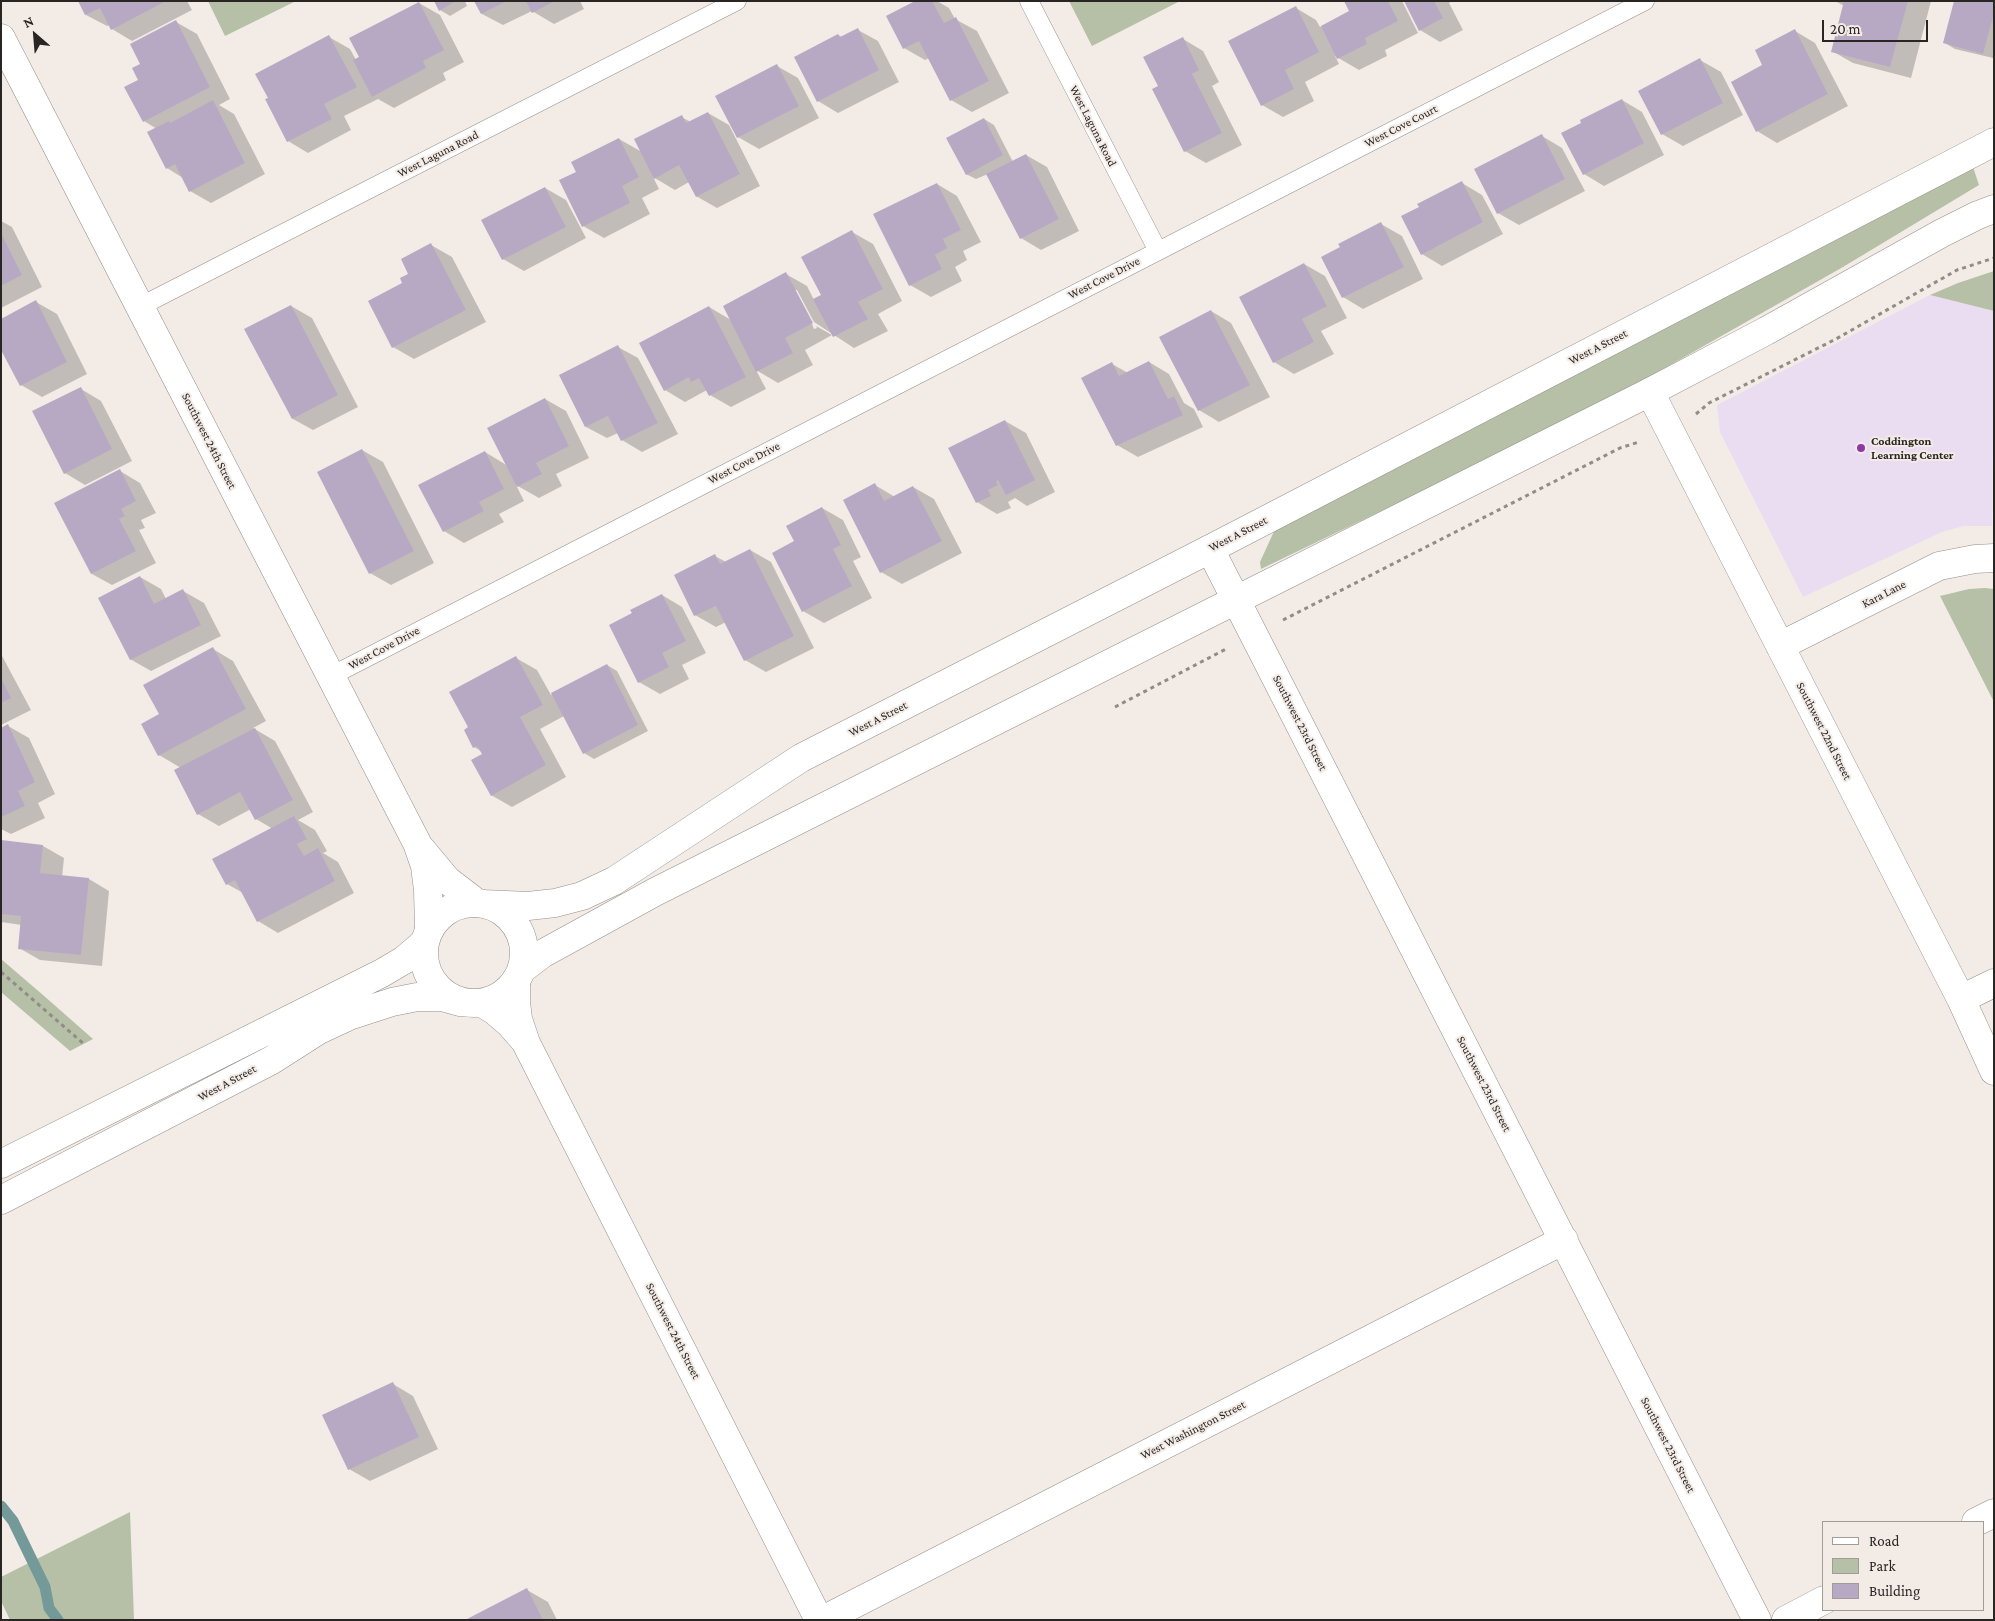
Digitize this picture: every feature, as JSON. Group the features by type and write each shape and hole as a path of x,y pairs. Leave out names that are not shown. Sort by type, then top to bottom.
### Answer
{"street":[{"name":"Southwest 24th Street","path":"1,38 417,843 426,874 427,937"},
{"name":"West A Street","path":"480,904 528,906 555,903 582,896 614,881 801,758 1210,549 1994,142"},
{"path":"427,937 424,958 427,973 435,986 446,996 471,1003 495,999 507,991 519,975 542,954 655,892 1650,392 1766,331 1942,233 1994,209"},
{"name":"Southwest 22nd Street","path":"1650,392 1961,1000 1994,1071"},
{"name":"Southwest 23rd Street","path":"1210,549 1758,1620"},
{"name":"Kara Lane","path":"1780,646 1939,566 1975,558 1994,558"},
{"name":"Southwest 24th Street","path":"417,843 447,880 480,904"},
{"path":"1,1164 382,973 404,960 427,937 437,919 449,910 462,904 480,904 499,910 512,921 521,936 524,954 519,975"},
{"name":"Southwest 24th Street","path":"519,975 516,1002 518,1019 526,1043 819,1620"},
{"path":"1961,1000 1994,983"},
{"name":"West A Street","path":"1,1200 272,1060 318,1030 349,1016 392,1002 417,997 442,997 471,1003"},
{"name":"Southwest 24th Street","path":"471,1003 496,1011 526,1043"},
{"name":"West Washington Street","path":"823,1620 1564,1240"},
{"path":"1978,1521 1994,1513"},
{"path":"1786,1620 1822,1601"}],"lane":[{"name":"West Laguna Road","path":"139,306 737,1"},
{"name":"West Laguna Road","path":"1029,1 1158,251"},
{"name":"West Cove Court","path":"1158,251 1645,1"},
{"name":"West Cove Drive","path":"331,676 1158,251"}],"path":[{"path":"1695,415 1709,403 1836,339 1957,270 1994,258"},
{"path":"1115,707 1254,634 1620,448 1635,444"},
{"path":"1,972 84,1044"}],"shaded area":[{"name":"Coddington Learning Center","path":"1930,295 1994,311 1992,526 1963,526 1942,532 1803,597 1720,432 1717,405"}],"green space":[{"path":"208,1 296,1 225,36"},
{"path":"1069,1 1180,1 1092,46"},
{"path":"1973,167 1979,185 1843,267 1665,368 1559,425 1261,569 1260,562 1276,527"},
{"path":"1994,271 1994,311 1930,295 1958,283"},
{"path":"1969,589 1994,589 1994,702 1940,596"},
{"path":"1,959 93,1039 70,1051 1,992"},
{"path":"130,1512 134,1620 10,1620 1,1601 1,1577"}],"building":[{"path":"78,1 166,1 111,30 100,8 85,15"},
{"path":"434,1 456,1 439,11"},
{"path":"474,1 507,1 481,14"},
{"path":"526,1 555,1 532,13"},
{"path":"915,1 932,1 944,23 956,17 989,81 950,101 919,41 903,49 886,16"},
{"path":"1344,1 1388,1 1398,21 1365,38 1367,44 1337,59 1321,26 1349,11"},
{"path":"1404,1 1434,1 1443,18 1419,31"},
{"path":"1844,1 1908,1 1890,67 1831,52"},
{"path":"1954,1 1994,1 1994,13 1983,54 1943,43"},
{"path":"419,2 444,50 423,61 426,68 372,97 353,60 359,57 349,38"},
{"path":"1296,6 1319,52 1285,70 1294,89 1261,106 1228,41"},
{"path":"176,20 210,87 143,122 124,87 138,80 132,68 140,64 130,44"},
{"path":"858,28 879,70 817,102 794,57 838,34 840,37"},
{"path":"1795,29 1828,94 1756,132 1731,82 1762,65 1755,50"},
{"path":"329,35 357,87 324,104 332,119 287,142 265,99 268,98 255,74"},
{"path":"1183,37 1199,70 1192,74 1222,133 1184,152 1152,89 1158,86 1143,57"},
{"path":"1700,58 1723,103 1661,135 1638,91"},
{"path":"777,64 799,106 737,138 715,96"},
{"path":"1622,99 1644,143 1583,175 1561,133 1581,123 1580,120"},
{"path":"213,100 245,163 189,192 175,164 166,169 147,132 169,121 170,123"},
{"path":"708,112 740,174 696,197 679,165 654,179 634,139 682,115 686,123"},
{"path":"984,118 1003,155 966,175 946,138"},
{"path":"1542,134 1565,179 1497,214 1474,169"},
{"path":"619,138 639,177 622,186 630,203 582,227 559,180 576,172 571,162"},
{"path":"1026,154 1059,219 1020,239 986,174"},
{"path":"1462,181 1483,222 1421,255 1401,216 1419,207 1417,204"},
{"path":"937,183 961,230 943,239 947,248 935,255 942,269 909,286 873,214"},
{"path":"545,187 566,227 502,260 481,220"},
{"path":"1381,222 1404,267 1342,298 1321,257 1340,247 1338,244"},
{"path":"852,230 883,289 858,302 868,319 833,337 813,299 821,295 801,257"},
{"path":"1,233 22,275 1,286"},
{"path":"431,243 466,310 392,348 368,301 402,283 400,278 408,274 401,259"},
{"path":"1304,263 1327,306 1302,319 1314,342 1273,363 1239,297"},
{"path":"786,272 813,323 785,338 793,353 756,372 723,306"},
{"path":"36,300 67,362 20,386 1,350 1,319"},
{"path":"291,305 338,395 292,419 244,329"},
{"path":"709,306 746,377 709,396 699,378 691,382 689,377 664,391 639,343"},
{"path":"1211,310 1250,385 1198,411 1159,337"},
{"path":"618,345 658,423 621,441 608,416 585,427 559,375"},
{"path":"1149,361 1168,399 1174,396 1183,415 1116,446 1081,378 1112,362 1119,376"},
{"path":"81,387 112,449 64,474 32,411"},
{"path":"545,398 569,446 536,463 542,474 517,487 487,428"},
{"path":"1005,420 1035,480 1006,495 998,480 996,482 998,485 988,490 991,496 976,503 948,448"},
{"path":"362,449 414,551 369,574 317,472"},
{"path":"485,451 504,489 479,502 484,511 443,532 418,485"},
{"path":"120,469 136,501 121,509 125,516 119,519 136,551 91,574 54,503"},
{"path":"875,483 884,501 913,486 942,541 880,573 843,500"},
{"path":"822,507 841,545 833,549 852,586 802,612 772,553 794,541 786,526"},
{"path":"750,549 794,636 744,661 716,606 694,616 674,575 715,554 720,564"},
{"path":"140,576 154,604 183,589 201,625 130,660 98,598"},
{"path":"662,594 686,641 662,653 669,667 638,683 609,625 632,613 630,610"},
{"path":"213,647 246,709 158,756 141,724 159,714 143,685"},
{"path":"516,656 543,705 520,717 546,765 491,796 471,760 482,754 477,746 473,748 464,730 468,727 449,692"},
{"path":"607,664 638,725 583,754 551,693"},
{"path":"1,678 11,698 1,703"},
{"path":"8,724 35,782 18,791 25,806 1,817 1,728"},
{"path":"255,728 293,800 255,820 240,792 197,815 174,770"},
{"path":"294,816 307,839 297,844 304,856 318,848 335,881 257,922 235,880 226,885 212,859"},
{"path":"1,840 43,845 40,873 89,878 81,955 18,949 21,916 1,914"},
{"path":"393,1382 419,1437 348,1470 322,1415"},
{"path":"527,1588 543,1620 465,1620"}],"waterway":[{"path":"1,1506 13,1521 45,1587 49,1608 58,1620"}],"place":[{"name":"Coddington Learning Center","path":"1861,448"}]}
